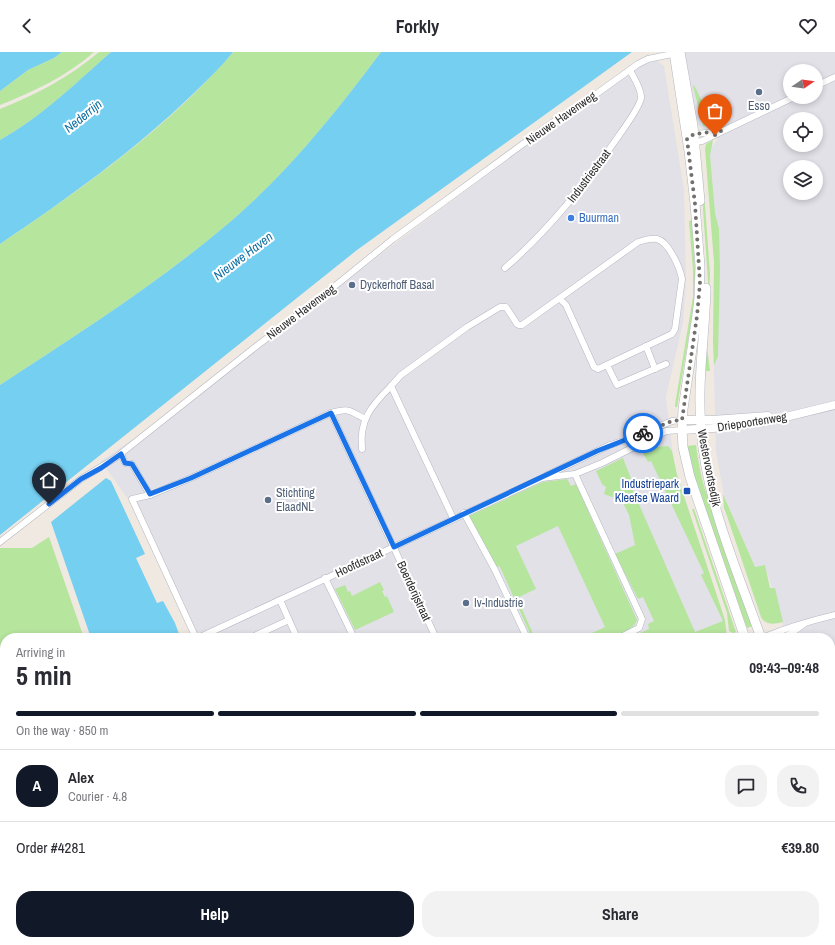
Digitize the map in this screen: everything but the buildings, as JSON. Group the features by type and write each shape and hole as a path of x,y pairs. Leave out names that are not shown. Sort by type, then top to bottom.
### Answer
{"main road":[{"name":"Westervoortsedijk","path":"676,53 692,138 706,279 702,352 701,425 709,482 722,529 760,633"},
{"name":"Westervoortsedijk","path":"692,138 700,283 697,316 682,420 683,447 690,477 742,633"}],"street":[{"name":"Nieuwe Havenweg","path":"0,542 81,479 101,468 121,454 254,348 326,294 393,239 554,122 642,62 676,53"},
{"name":"Industriestraat","path":"505,268 534,241 562,211 596,169 625,126 641,99 640,92 630,70"},
{"path":"823,83 835,77"},
{"path":"692,138 702,141 783,102"},
{"path":"362,449 361,439 365,419 373,405 401,375 467,327 500,307 506,307 519,325 524,324 638,242 649,239 659,240 665,244 680,271 682,279 675,329 672,334 598,369 594,367 566,305 560,299"},
{"path":"646,346 655,369"},
{"path":"607,365 616,386 666,364"},
{"path":"391,386 453,518"},
{"name":"Driepoortenweg","path":"682,430 701,425 799,413 835,405"},
{"path":"195,633 132,499 150,494 191,478 331,413 344,409 350,410 365,419"},
{"name":"Boerderijstraat","path":"331,413 434,633"},
{"name":"Driepoortenweg","path":"682,420 701,425"},
{"name":"Westervoortsedijk","path":"603,448 672,421 682,420"},
{"name":"Westervoortsedijk","path":"614,457 666,431 682,430"},
{"path":"626,440 630,449"},
{"name":"Hoofdstraat","path":"208,633 542,478 603,448"},
{"path":"121,454 125,463 132,464 150,494"},
{"name":"Hoofdstraat","path":"542,478 575,474 614,457"},
{"path":"575,474 642,619 639,628 629,633"},
{"path":"464,513 495,570 525,633"},
{"path":"325,578 352,633"},
{"path":"280,600 296,633"},
{"path":"774,633 791,626 835,616"},
{"path":"261,633 289,620"},
{"path":"791,633 804,624"}],"shaded area":[{"path":"679,52 835,52 835,633 785,633 765,566 755,567 724,496 716,452 713,339 716,277 711,224 709,150 718,139 692,122"},
{"path":"648,54 664,66 684,190 686,281 683,323 666,397 674,464 726,633 192,633 130,502 101,461 142,433"}],"green space":[{"path":"62,52 94,52 73,69 49,83 0,105 0,91 28,70 54,58"},
{"path":"99,52 111,52 44,110 30,121 0,140 0,109 52,85"},
{"path":"233,52 381,52 308,144 246,208 170,270 86,329 0,385 0,244 93,179 123,156 181,106 208,80"},
{"path":"694,85 715,127 703,126"},
{"path":"713,140 710,155 715,213 719,229 720,270 718,356 714,365 714,262 705,149 706,144"},
{"path":"704,191 710,273 707,347 710,371 706,371 705,355 708,281 703,209"},
{"path":"692,220 695,271 694,304 677,407 675,407 693,297 693,270 689,221"},
{"path":"696,445 705,490 753,626 747,628 734,592 725,574 693,477 686,446"},
{"path":"668,446 672,451 677,475 725,620 726,633 640,633 649,629 648,624 654,621 643,597 638,599 615,554 635,545 629,515 622,501 604,494 606,487 602,484 596,471 623,458 632,481 631,486 695,632 723,621 701,575 704,573 651,461 648,462 641,450 644,448"},
{"path":"567,479 571,486 576,484 637,620 630,629 624,633 592,633 605,627 558,526 516,546 536,589 517,598 533,633 530,633 500,567 494,565 469,516 543,482"},
{"path":"723,494 755,567 765,565 770,588 775,588 783,622 773,624 768,623 761,617 724,508"},
{"path":"692,509 694,509 736,632 733,633 729,631 727,613"},
{"path":"49,537 82,633 0,633 0,548 32,548"},
{"path":"380,582 384,590 382,591 385,597 387,596 394,612 355,630 335,589 345,585 348,592 350,591 352,596"}],"water":[{"path":"0,52 62,52 54,58 28,70 0,91"},
{"name":"Nederrijn","path":"111,52 233,52 193,94 148,135 100,173 0,244 0,140 30,121 44,110"},
{"name":"Nieuwe Haven","path":"381,52 632,52 357,250 0,535 0,385 86,329 170,270 246,208 308,144"},
{"path":"106,478 111,481 145,554 136,558 157,603 163,601 179,633 89,633 51,522"}],"way so far":[{"path":"643,433 672,421 682,420 697,316 700,283 695,204 687,139 694,134 721,131 715,135"}],"place":[{"name":"Esso","path":"759,92"},
{"name":"Buurman","path":"571,218"},
{"name":"Dyckerhoff Basal","path":"352,285"},
{"name":"Industriepark Kleefse Waard","path":"687,491"},
{"name":"Stichting ElaadNL","path":"268,500"},
{"name":"Iv-Industrie","path":"466,603"}],"route":[{"path":"49,504 81,479 101,468 121,454 125,463 132,464 150,494 191,478 331,413 394,547 610,445 643,433"}]}
